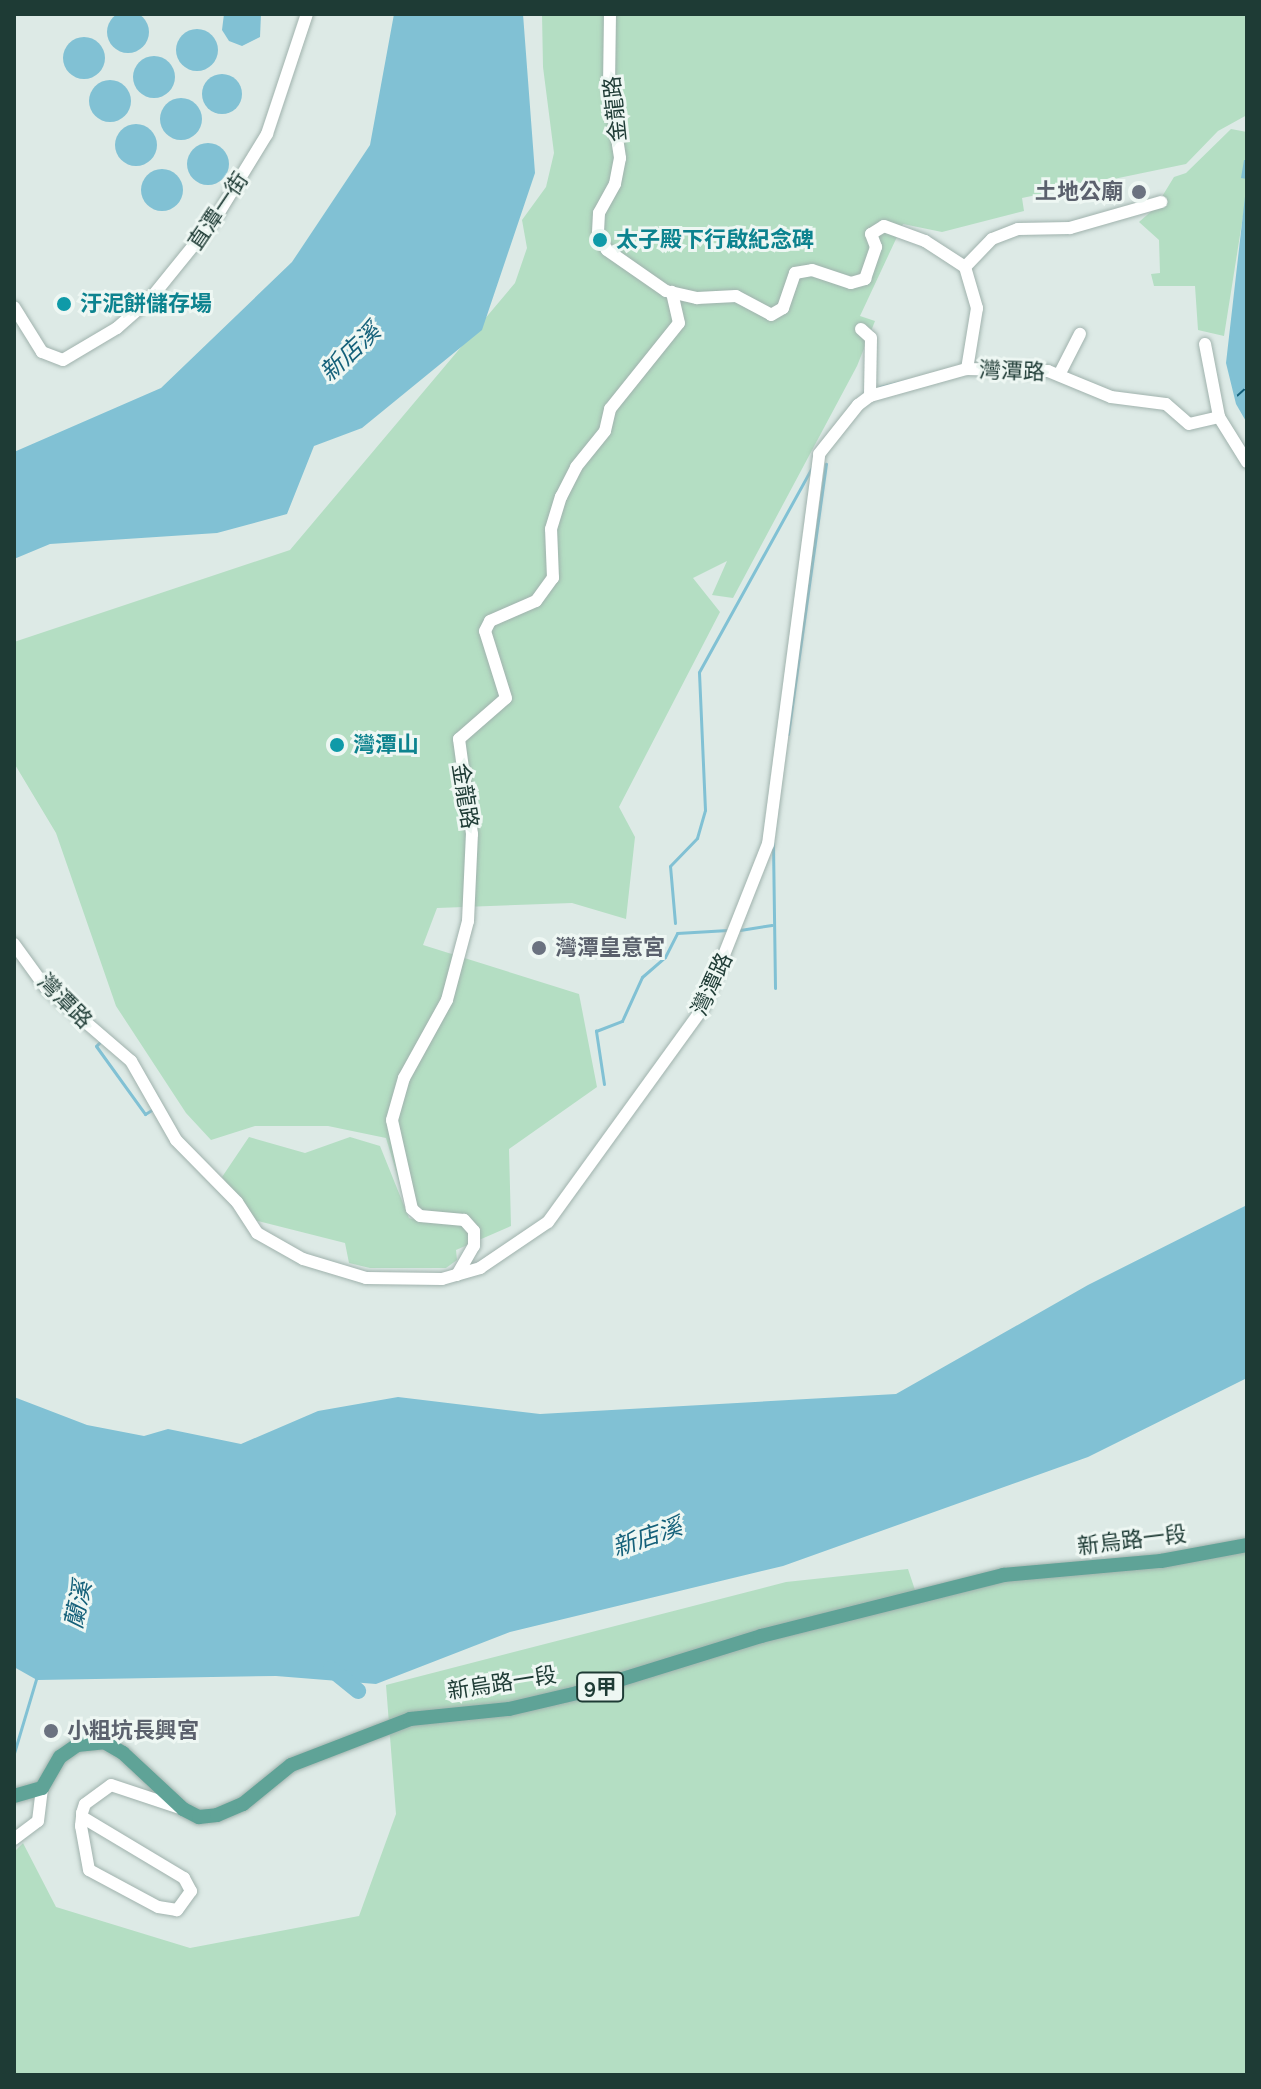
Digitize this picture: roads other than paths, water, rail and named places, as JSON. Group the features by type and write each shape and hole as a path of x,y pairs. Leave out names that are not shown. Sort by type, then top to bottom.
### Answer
{"main road":[{"name":"新烏路一段","path":"183,1809 199,1817 217,1815 243,1804 291,1765 410,1719 509,1709 577,1693 761,1636 1003,1575 1161,1561 1247,1545"},
{"path":"15,1796 42,1788 60,1757 77,1745 104,1742 123,1753 183,1809"}],"street":[{"name":"直潭一街","path":"14,307 42,352 63,360 131,317 171,277 215,219 267,134 307,14"},
{"name":"金龍路","path":"457,1275 474,1246 474,1231 464,1220 420,1216 412,1209 392,1120 404,1078 447,1000 468,921 472,834 459,739 506,698 485,631 490,621 536,601 553,578 551,529 561,497 576,467 605,431 610,409 679,323 672,292 657,287 639,268 607,250 598,234 599,213 610,197 620,158 609,85 610,14"},
{"path":"965,267 992,239 1018,229 1070,228 1161,202"},
{"path":"672,292 697,298 736,296 771,315 783,308 795,273 812,270 851,283 865,279 876,247 871,234 884,226 925,241 965,267 977,308 967,369"},
{"path":"861,329 871,338 870,396"},
{"path":"1060,373 1080,334"},
{"path":"1205,344 1219,417 1247,462"},
{"name":"灣潭路","path":"14,944 46,988 131,1061 176,1140 237,1202 257,1233 303,1259 366,1278 457,1275 501,1258 548,1222 703,1008 768,844 819,454 870,396 967,369 1060,373 1111,397 1166,404 1189,424 1219,417"},
{"path":"82,1817 184,1878 191,1891 183,1907 158,1907 89,1870 82,1857 82,1817 91,1798 119,1785 183,1809"},
{"path":"14,1839 38,1821 42,1788"}],"water":[{"path":"128,11 143,17 149,32 143,47 128,53 113,47 107,32 113,17"},
{"path":"224,14 261,14 260,37 242,46 229,41 222,30"},
{"name":"新店溪","path":"394,14 523,14 535,173 482,330 362,428 314,446 287,514 217,533 50,544 14,559 14,452 161,388 292,262 370,145"},
{"path":"197,29 212,35 218,50 212,65 197,71 182,65 176,50 182,35"},
{"path":"84,37 99,43 105,58 99,73 84,79 69,73 63,58 69,43"},
{"path":"154,56 169,62 175,77 169,92 154,98 139,92 133,77 139,62"},
{"path":"222,74 236,80 242,94 236,108 222,114 208,108 202,94 208,80"},
{"path":"110,80 125,86 131,101 125,116 110,122 95,116 89,101 95,86"},
{"path":"181,98 196,104 202,119 196,134 181,140 166,134 160,119 166,104"},
{"path":"136,124 151,130 157,145 151,160 136,166 121,160 115,145 121,130"},
{"path":"208,143 223,149 229,164 223,179 208,185 193,179 187,164 193,149"},
{"path":"1244,160 1247,160 1247,179 1241,178"},
{"path":"162,169 177,175 183,190 177,205 162,211 147,205 141,190 147,175"},
{"path":"1247,179 1247,423 1236,404 1226,363"},
{"name":"新店溪","path":"1247,1205 1247,1378 1088,1457 783,1566 510,1632 376,1684 276,1676 37,1680 14,1667 14,1397 87,1425 144,1436 168,1429 241,1444 318,1411 398,1397 540,1414 896,1394 1088,1285"}],"waterway":[{"path":"880,387 934,374"},
{"path":"788,734 826,464"},
{"path":"675,923 670,866 697,838 705,810 699,672 812,467"},
{"path":"773,844 775,988"},
{"path":"740,930 772,925"},
{"path":"604,1084 596,1031 622,1021 642,977 665,957 677,933 728,930"},
{"path":"102,1040 96,1046 145,1114 155,1108"},
{"path":"331,1669 358,1691"},
{"name":"蘭溪","path":"14,1753 37,1676"}],"place":[{"name":"土地公廟","path":"1139,192"},
{"name":"太子殿下行啟紀念碑","path":"600,240"},
{"name":"汙泥餅儲存場","path":"64,304"},
{"name":"灣潭山","path":"337,745"},
{"name":"灣潭皇意宮","path":"539,948"},
{"name":"小粗坑長興宮","path":"51,1731"}]}
